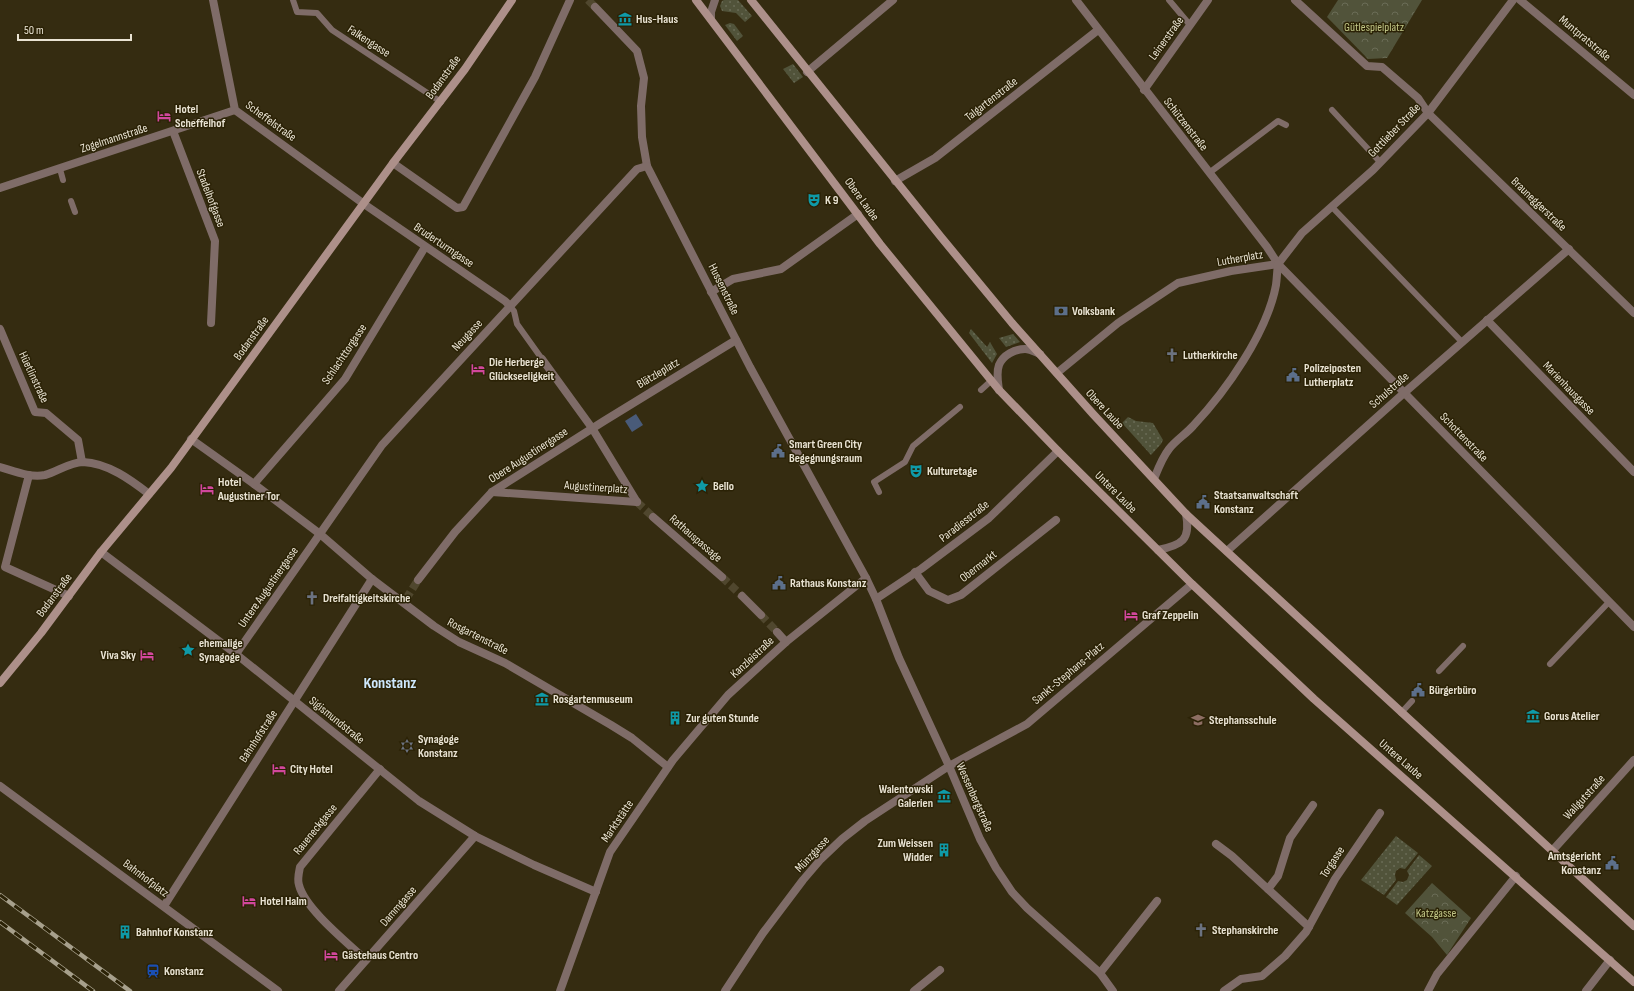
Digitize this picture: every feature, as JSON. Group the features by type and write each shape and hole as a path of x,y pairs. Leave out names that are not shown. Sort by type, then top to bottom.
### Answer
{"main road":[{"name":"Bodanstraße","path":"0,683 41,633 101,552 149,494 191,439 441,102 512,0"},
{"name":"Obere Laube","path":"696,0 880,244 999,390 1058,452"},
{"name":"Obere Laube","path":"751,0 940,237 1040,354 1154,479"},
{"name":"Untere Laube","path":"1058,452 1192,584 1314,699 1634,981"},
{"path":"1154,479 1186,514 1634,926"}],"street":[{"name":"Scheffelstraße","path":"213,0 235,110 364,204"},
{"path":"394,164 457,208 463,207 536,78 570,0"},
{"path":"711,19 711,12 715,0"},
{"path":"807,72 893,0"},
{"name":"Schützenstraße","path":"1076,0 1144,90 1267,247 1278,264"},
{"name":"Leinerstraße","path":"1144,90 1208,0"},
{"name":"Brauneggerstraße","path":"1295,0 1367,66 1382,66 1418,98 1428,113 1634,313"},
{"name":"Gottlieber Straße","path":"1278,264 1302,234 1380,162 1428,113 1513,0"},
{"name":"Muntpratstraße","path":"1520,0 1634,95"},
{"name":"Hussenstraße","path":"595,7 637,51 644,78 642,137 648,166 736,340 866,578"},
{"name":"Talgartenstraße","path":"895,181 935,158 1098,30"},
{"name":"Zogelmannstraße","path":"0,188 235,110"},
{"name":"Stadelhofgasse","path":"174,131 215,241 211,323"},
{"name":"Neugasse","path":"320,534 382,445 637,169 648,166"},
{"name":"Bruderturmgasse","path":"364,204 505,301 510,306"},
{"path":"711,292 733,279 781,269 858,214"},
{"name":"Schlachttorgasse","path":"254,484 345,379 426,246"},
{"name":"Schulstraße","path":"1227,552 1404,393 1568,249"},
{"name":"Lutherplatz","path":"1057,373 1118,323 1178,282 1231,271 1278,264 1276,285 1267,313 1256,338 1237,371 1193,426 1169,449 1159,466 1154,479"},
{"name":"Schottenstraße","path":"1278,264 1634,627"},
{"name":"Marienhausgasse","path":"1487,320 1634,472"},
{"name":"Hüetlinstraße","path":"0,329 35,412 46,413 78,440 82,462"},
{"name":"Blätzleplatz","path":"592,428 736,340"},
{"path":"999,390 998,369 1004,356 1016,350 1026,349 1040,354"},
{"path":"542,359 592,428"},
{"name":"Obere Augustinergasse","path":"418,580 455,532 492,492 592,428"},
{"name":"Augustinerplatz","path":"492,492 637,502 592,428"},
{"name":"Rosgartenstraße","path":"191,439 320,534 372,579 405,601 434,626 459,642 505,663 611,724 632,738 668,768"},
{"name":"Paradiesstraße","path":"876,599 916,572 989,518 1058,452"},
{"path":"0,467 29,475 44,475 82,462 107,468 132,481 149,494"},
{"path":"29,475 5,567 69,596"},
{"path":"1158,550 1171,547 1182,541 1189,528 1186,514"},
{"name":"Rathauspassage","path":"653,517 722,577"},
{"name":"Obermarkt","path":"916,572 928,591 948,600 960,595 1056,520"},
{"name":"Untere Augustinergasse","path":"236,654 320,534"},
{"name":"Sigismundstraße","path":"101,552 236,654 419,802 475,836 596,892"},
{"name":"Wessenbergstraße","path":"866,578 876,599 896,651 949,766 980,838 996,868 1012,892 1027,908 1100,973 1113,991"},
{"name":"Kanzleistraße","path":"668,768 691,738 728,695 786,642 866,578"},
{"name":"Bahnhofstraße","path":"164,906 372,579"},
{"name":"Sankt-Stephans-Platz","path":"949,766 1027,724 1192,584"},
{"path":"742,596 761,614"},
{"path":"777,632 786,642"},
{"name":"Wallgutstraße","path":"1552,851 1634,760"},
{"name":"Münzgasse","path":"725,991 762,933 821,859 865,820 949,766"},
{"name":"Marktstätte","path":"560,991 610,852 668,768"},
{"name":"Raueneckgasse","path":"366,960 315,911 304,898 298,884 300,867 380,769"},
{"name":"Bahnhofplatz","path":"0,786 278,991"},
{"path":"1268,889 1278,876 1290,838 1313,805"},
{"name":"Torgasse","path":"1309,927 1335,879 1380,813"},
{"name":"Dammgasse","path":"339,991 475,836"},
{"path":"1216,844 1232,856 1309,927 1285,956 1262,976 1241,979 1224,991"},
{"path":"1428,991 1436,974 1516,876"},
{"path":"1100,973 1157,901"},
{"path":"1586,991 1610,960"},
{"path":"914,991 940,970"}],"lane":[{"name":"Falkengasse","path":"293,0 297,12 317,13 332,30 441,102"},
{"path":"1169,0 1190,25"},
{"path":"1332,110 1380,162"},
{"path":"1209,173 1233,153 1278,121 1286,125"},
{"path":"60,168 64,180"},
{"path":"71,201 75,212"},
{"path":"1332,207 1462,342"},
{"path":"510,306 514,311 517,324 542,359"},
{"path":"981,390 992,380"},
{"path":"879,492 874,482 905,462 913,446 960,407"},
{"path":"1550,664 1610,602"},
{"path":"1440,671 1463,646"},
{"path":"1401,713 1412,701"}],"green space":[{"path":"724,0 738,0 752,16 745,22 736,13 722,11 720,6"},
{"name":"Gütlespielplatz","path":"1338,0 1422,0 1387,58 1368,59 1327,17"},
{"path":"730,23 734,24 743,36 737,41 725,25"},
{"path":"793,64 803,77 794,83 783,69"},
{"path":"971,329 987,347 990,342 997,354 992,363 969,333"},
{"path":"1013,334 1020,342 1006,347 999,338"},
{"path":"1128,417 1136,421 1153,423 1163,440 1151,455 1122,423"},
{"path":"1396,836 1418,853 1405,869 1400,868 1396,871 1396,880 1384,895 1361,880"},
{"path":"1419,855 1432,866 1397,905 1386,897 1398,881 1403,882 1407,880 1409,875 1407,871"},
{"name":"Katzgasse","path":"1432,883 1471,918 1447,955 1432,937 1405,913"}],"water":[{"path":"636,414 643,425 632,432 625,421"}],"tunnel":[{"path":"588,0 595,7"},
{"path":"637,502 653,517"},
{"path":"722,577 742,596"},
{"path":"406,599 418,580"},
{"path":"761,615 777,632"}],"railway":[{"path":"0,895 130,991"},
{"path":"0,922 93,991"}],"place":[{"name":"Hus-Haus","path":"625,19"},
{"name":"Hotel Scheffelhof","path":"164,116"},
{"name":"K 9","path":"814,200"},
{"name":"Volksbank","path":"1061,311"},
{"name":"Lutherkirche","path":"1172,355"},
{"name":"Die Herberge Glückseeligkeit","path":"478,369"},
{"name":"Polizeiposten Lutherplatz","path":"1293,375"},
{"name":"Smart Green City Begegnungsraum","path":"778,451"},
{"name":"Kulturetage","path":"916,471"},
{"name":"Bello","path":"702,486"},
{"name":"Hotel Augustiner Tor","path":"207,489"},
{"name":"Staatsanwaltschaft Konstanz","path":"1203,502"},
{"name":"Rathaus Konstanz","path":"779,583"},
{"name":"Dreifaltigkeitskirche","path":"312,598"},
{"name":"Graf Zeppelin","path":"1131,615"},
{"name":"ehemalige Synagoge","path":"188,650"},
{"name":"Viva Sky","path":"147,655"},
{"name":"Bürgerbüro","path":"1418,690"},
{"name":"Rosgartenmuseum","path":"542,699"},
{"name":"Gorus Atelier","path":"1533,716"},
{"name":"Zur guten Stunde","path":"675,718"},
{"name":"Stephansschule","path":"1198,720"},
{"name":"Synagoge Konstanz","path":"407,746"},
{"name":"City Hotel","path":"279,769"},
{"name":"Walentowski Galerien","path":"944,796"},
{"name":"Zum Weissen Widder","path":"944,850"},
{"name":"Amtsgericht Konstanz","path":"1612,863"},
{"name":"Hotel Halm","path":"249,901"},
{"name":"Stephanskirche","path":"1201,930"},
{"name":"Bahnhof Konstanz","path":"125,932"},
{"name":"Gästehaus Centro","path":"331,955"},
{"name":"Konstanz","path":"153,971"}],"district":[{"name":"Konstanz","path":"390,682"}]}
